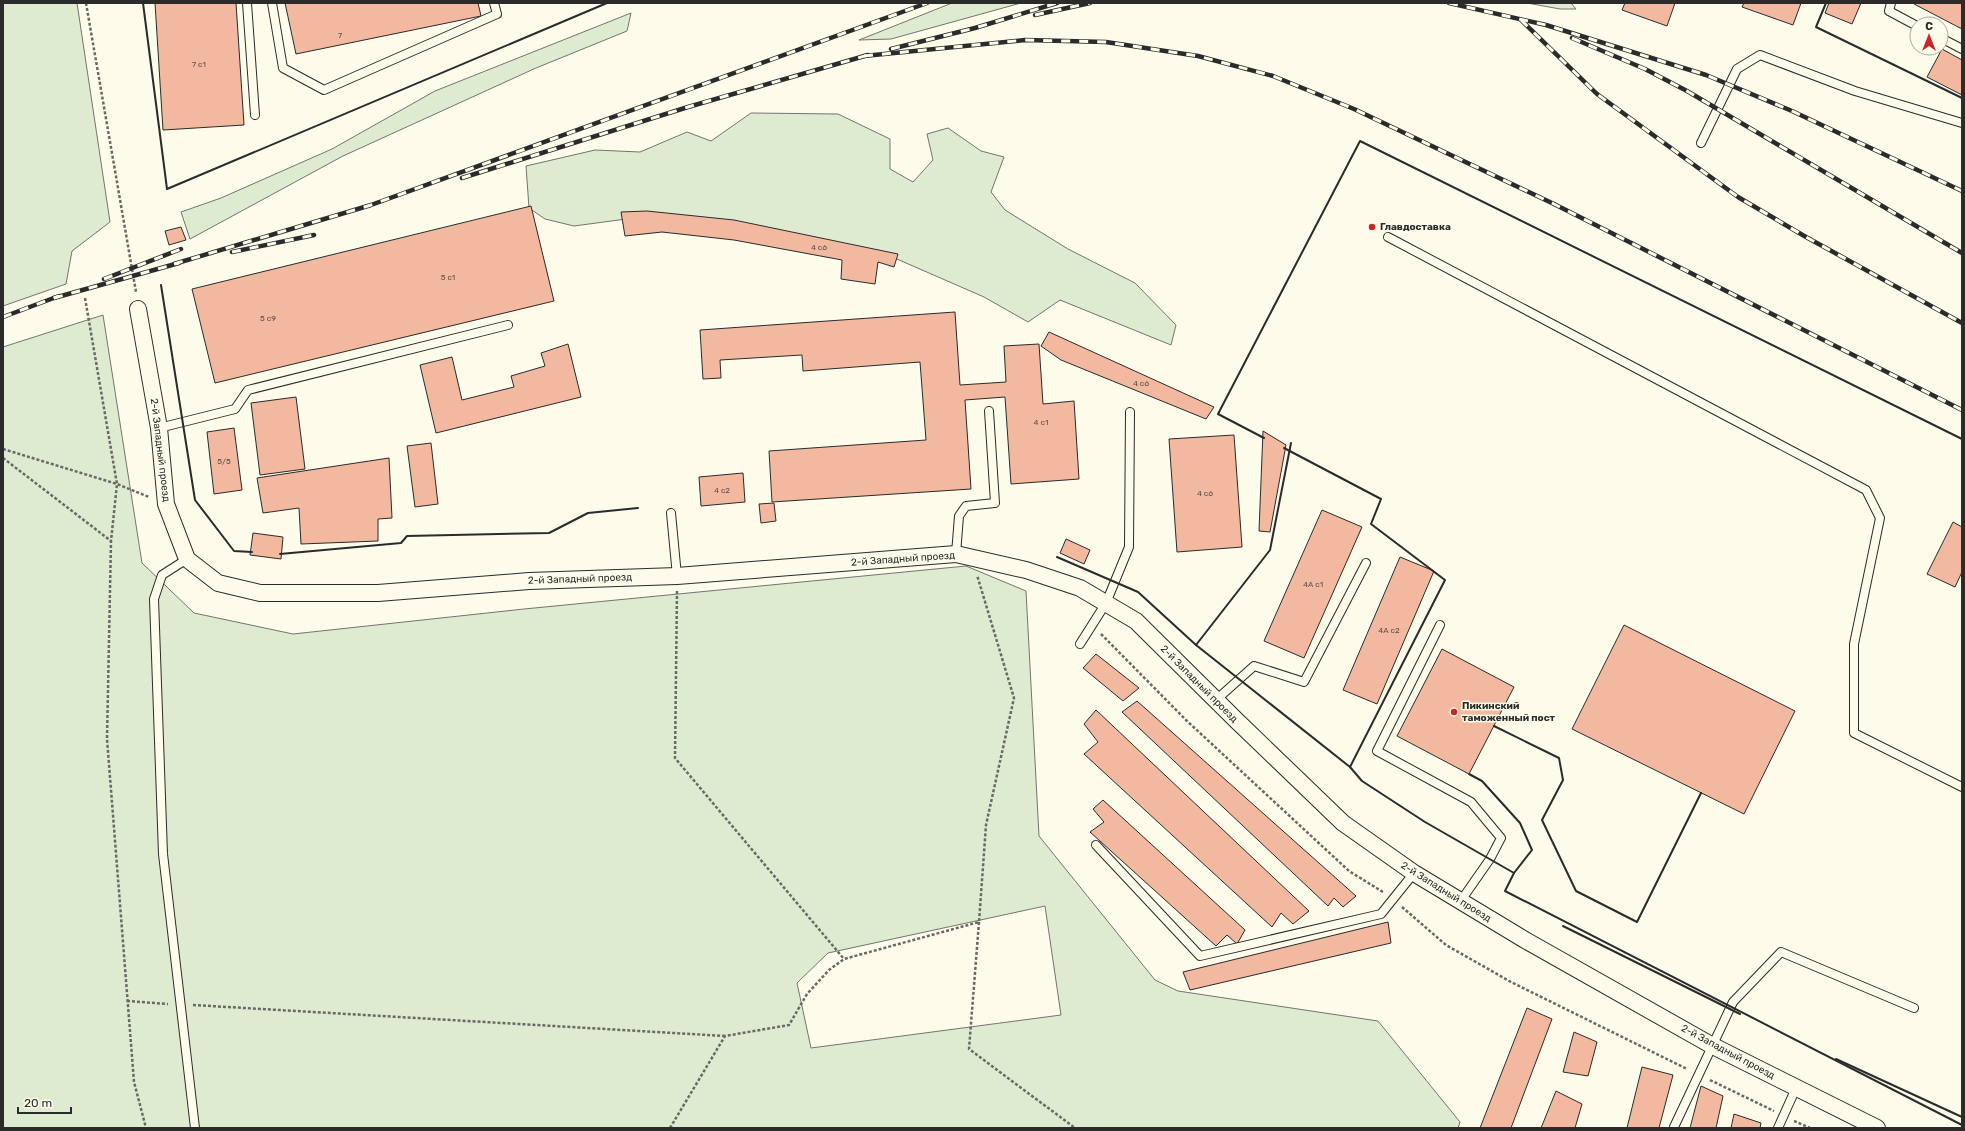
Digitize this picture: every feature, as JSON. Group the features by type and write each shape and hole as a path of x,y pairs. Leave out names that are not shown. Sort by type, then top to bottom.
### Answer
{"street":[{"name":"2-й Западный проезд","path":"138,309 159,428 166,504 187,559 218,584 260,593 378,593 529,580 677,576 956,554 1026,570 1080,588 1136,621 1216,700 1344,822 1414,873 1460,902 1711,1045 1877,1128"}],"lane":[{"path":"247,3 255,116"},
{"path":"272,3 283,68 324,90 497,14 494,3"},
{"path":"1891,3 1889,12 1909,22"},
{"path":"1949,42 1962,49"},
{"path":"1701,143 1738,69 1760,55 1855,91 1962,123"},
{"path":"1388,237 1866,490 1880,518 1854,644 1854,733 1962,787"},
{"path":"159,428 235,409 248,390 508,325"},
{"path":"956,554 959,516 966,506 995,503 989,411"},
{"path":"1080,644 1106,603 1129,547 1130,412"},
{"path":"671,514 677,576"},
{"path":"187,559 162,575 154,599 163,854 194,1128"},
{"path":"1216,700 1254,666 1304,682 1366,563"},
{"path":"1440,625 1377,751 1471,802 1501,838 1490,859 1460,902"},
{"path":"1096,845 1200,956 1381,914 1414,873"},
{"path":"1674,1127 1732,1002 1781,952 1914,1008"},
{"path":"1778,1128 1796,1088"}],"path":[{"path":"86,3 138,309"},
{"path":"85,298 117,484 111,541 107,739 134,1082 146,1128"},
{"path":"3,449 117,484 166,504"},
{"path":"3,458 111,541"},
{"path":"971,558 1014,698 986,825 969,1049 1075,1128"},
{"path":"677,576 675,758 844,959"},
{"path":"127,1001 725,1036 789,1025 807,994 829,970 844,959 979,922"},
{"path":"670,1128 725,1036"}],"green space":[{"path":"3,3 77,3 110,222 72,251 66,284 3,306"},
{"path":"952,3 1021,3 891,39 859,40"},
{"path":"1527,3 1571,3 1576,9 1560,9"},
{"path":"631,13 627,31 536,68 343,156 190,239 181,212 221,198 332,149 435,91"},
{"path":"751,113 838,114 890,139 890,169 913,182 933,160 927,134 948,128 981,151 1004,157 991,192 1005,210 1068,249 1135,283 1176,325 1171,345 1060,300 1028,322 984,297 890,256 641,217 574,226 545,219 529,208 526,166 595,150 640,152 687,132 711,141"},
{"path":"103,315 142,563 194,613 293,634 524,609 966,566 1026,591 1039,836 1155,980 1178,991 1378,1021 1460,1122 1458,1128 3,1128 3,347","holes":["1045,906 1061,1015 811,1048 797,983 828,953"]}],"building":[{"path":"155,3 236,3 244,125 163,130"},
{"path":"285,3 478,3 481,16 296,54"},
{"path":"1625,3 1675,3 1667,26 1622,10"},
{"path":"1744,3 1801,3 1793,25 1742,7"},
{"path":"1829,3 1861,3 1852,24 1825,13"},
{"path":"1962,3 1962,29 1949,22 1949,16 1937,16 1914,4"},
{"path":"1949,53 1962,60 1962,95 1927,77 1938,56 1949,56"},
{"path":"531,206 554,301 215,383 192,289"},
{"path":"647,211 734,220 898,254 894,267 878,262 875,284 841,279 842,260 734,240 662,232 625,236 621,212"},
{"path":"181,227 186,240 169,245 165,231"},
{"path":"955,312 960,385 1006,382 1004,346 1039,344 1043,404 1074,401 1079,479 1011,484 1005,397 965,400 971,489 772,502 769,451 926,440 920,362 803,371 802,355 720,360 721,378 703,379 700,330"},
{"path":"1049,332 1214,407 1206,419 1061,360 1041,346"},
{"path":"568,344 581,397 436,433 420,365 452,357 462,400 514,387 511,376 545,366 541,353"},
{"path":"296,397 305,469 260,475 251,403"},
{"path":"234,428 242,490 214,494 207,432"},
{"path":"1263,431 1286,445 1270,532 1259,531"},
{"path":"1234,435 1242,547 1177,552 1169,439"},
{"path":"431,443 438,504 415,507 407,446"},
{"path":"389,458 392,518 378,519 378,541 301,544 299,508 263,513 257,478"},
{"path":"743,473 745,502 701,506 699,477"},
{"path":"774,503 776,521 761,523 759,504"},
{"path":"1322,510 1362,527 1304,658 1264,641"},
{"path":"1953,522 1962,527 1962,572 1955,587 1927,574"},
{"path":"253,533 283,537 281,559 250,555"},
{"path":"1066,539 1090,550 1084,564 1060,553"},
{"path":"1400,557 1434,571 1377,704 1343,690"},
{"path":"1624,625 1795,711 1744,814 1572,729"},
{"path":"1442,649 1514,687 1469,774 1397,736"},
{"path":"1096,654 1139,688 1123,701 1083,668"},
{"path":"1137,701 1356,896 1343,907 1334,898 1328,906 1122,712"},
{"path":"1096,710 1309,911 1293,924 1281,913 1272,927 1084,754 1098,742 1084,724"},
{"path":"1103,800 1245,930 1237,944 1227,935 1216,946 1090,832 1104,822 1093,809"},
{"path":"1388,922 1391,943 1190,990 1183,972"},
{"path":"1527,1008 1552,1019 1511,1128 1480,1128"},
{"path":"1574,1032 1597,1042 1588,1076 1563,1072"},
{"path":"1642,1067 1673,1075 1659,1128 1627,1128"},
{"path":"1701,1086 1723,1096 1716,1128 1690,1128"},
{"path":"1556,1091 1582,1104 1575,1128 1541,1128"},
{"path":"1734,1114 1761,1123 1760,1128 1731,1128"}],"railway":[{"path":"174,264 371,205 927,3"},
{"path":"891,49 975,28 1057,3"},
{"path":"1035,15 1090,3"},
{"path":"1449,3 1546,25 1706,75 1792,111 1962,191"},
{"path":"1521,20 1597,94 1738,197 1806,237 1962,323"},
{"path":"1572,38 1645,69 1687,91 1962,253"},
{"path":"864,56 1025,40 1106,42 1198,56 1273,76 1354,109 1554,204 1962,410"},
{"path":"462,178 688,107 868,55"},
{"path":"232,252 314,235"},
{"path":"104,279 181,249"},
{"path":"54,298 179,263"},
{"path":"3,317 59,296"}],"wall":[{"path":"143,3 167,189 607,3"},
{"path":"1826,3 1816,27 1962,98"},
{"path":"1264,438 1218,414 1360,141 1962,439"},
{"path":"161,285 195,500 234,551 252,552"},
{"path":"1196,645 1270,550 1291,443"},
{"path":"1284,448 1381,499 1371,524 1445,580 1350,767 1362,781 1425,822 1514,873 1505,891 1962,1125"},
{"path":"280,554 401,543 407,536 549,533 588,513 638,508"},
{"path":"1057,557 1138,592 1196,645 1350,767"},
{"path":"1494,726 1559,758 1563,780 1542,820 1576,891 1637,922 1701,793"},
{"path":"1469,774 1482,781 1520,823 1532,850 1514,873"},
{"path":"1563,926 1740,1014"},
{"path":"1836,1059 1962,1117"}],"place":[{"name":"Главдоставка","path":"1372,227"},
{"name":"Пикинский таможенный пост","path":"1454,712"}]}
